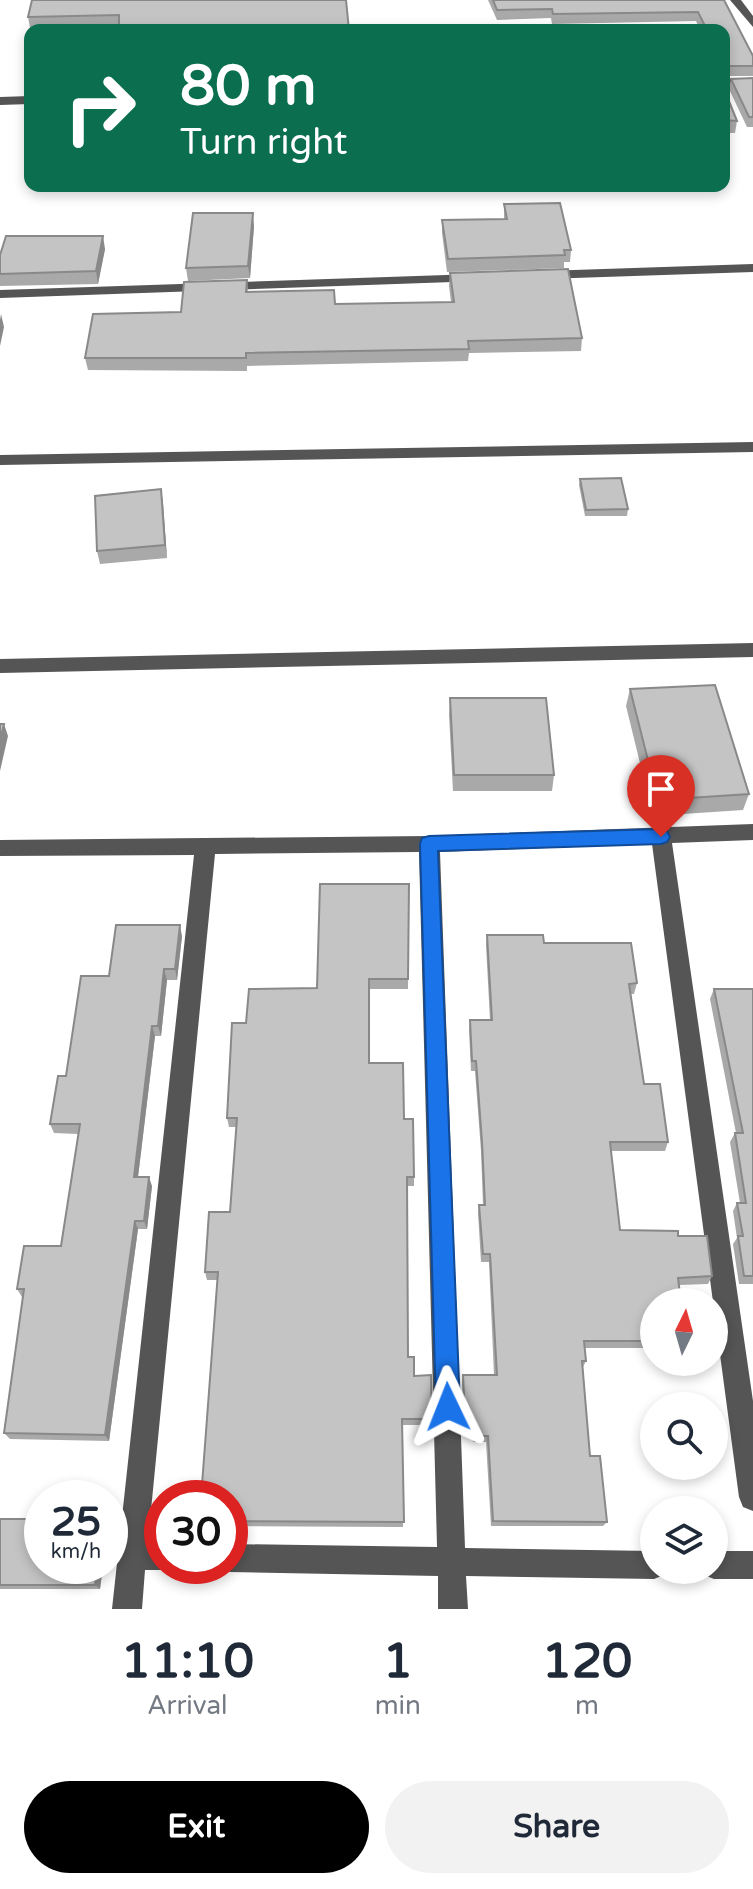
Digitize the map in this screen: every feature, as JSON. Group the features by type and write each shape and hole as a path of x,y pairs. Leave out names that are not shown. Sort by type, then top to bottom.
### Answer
{"street":[{"path":"735,0 753,24"},
{"path":"730,82 753,82"},
{"path":"0,101 24,100"},
{"path":"531,276 753,268"},
{"path":"0,294 499,277"},
{"path":"0,460 753,447"},
{"path":"0,666 753,650"},
{"path":"0,848 429,844 753,832"},
{"path":"661,837 753,1497"},
{"path":"429,844 453,1609"},
{"path":"127,1609 205,847"},
{"path":"132,1555 144,1555"},
{"path":"248,1558 640,1565"},
{"path":"728,1565 753,1565"}],"building":[{"path":"32,0 346,0 348,24 119,24 119,15 28,17"},
{"path":"493,0 724,0 753,56 753,66 730,66 730,24 704,24 698,12 553,14 552,9 497,10"},
{"path":"753,78 753,117 749,117 731,79"},
{"path":"730,104 737,121 730,120"},
{"path":"560,203 571,250 564,250 565,255 448,259 442,220 507,219 504,204"},
{"path":"193,213 253,213 248,266 186,268"},
{"path":"6,236 103,236 96,271 0,274 0,255"},
{"path":"568,269 582,338 468,341 469,349 246,353 246,358 85,358 93,314 181,312 184,282 247,280 246,292 334,290 335,304 454,302 450,273"},
{"path":"621,478 628,509 586,510 580,479"},
{"path":"161,489 165,545 97,551 95,496"},
{"path":"715,685 749,794 658,800 630,689"},
{"path":"450,698 546,698 554,775 454,775"},
{"path":"320,884 409,884 408,979 369,979 369,1063 403,1063 404,1119 413,1119 414,1177 407,1177 408,1357 414,1357 414,1376 431,1375 432,1419 402,1419 404,1522 248,1521 248,1480 202,1480 218,1272 205,1272 209,1212 230,1212 237,1118 227,1118 232,1023 246,1023 249,989 317,988"},
{"path":"116,925 180,925 175,969 164,969 158,1026 152,1026 134,1177 149,1177 144,1221 135,1221 105,1435 4,1433 24,1289 17,1289 24,1246 61,1246 80,1124 50,1124 58,1076 66,1076 81,976 109,976"},
{"path":"487,935 543,935 544,943 631,943 637,983 629,984 644,1084 660,1084 668,1142 610,1142 620,1230 678,1231 678,1236 707,1236 712,1276 678,1278 679,1288 640,1288 640,1341 584,1341 586,1361 582,1361 590,1456 600,1456 607,1522 493,1521 488,1436 474,1436 474,1419 465,1419 463,1375 497,1375 490,1254 483,1254 479,1205 485,1205 482,1142 470,1020 492,1020"},
{"path":"714,989 753,989 753,1276 744,1276 738,1236 743,1236 737,1203 746,1203 735,1133 743,1133"},
{"path":"0,1519 24,1519 24,1584 95,1584 95,1585 0,1585"}],"route":[{"path":"448,1407 429,844 661,837"}]}
